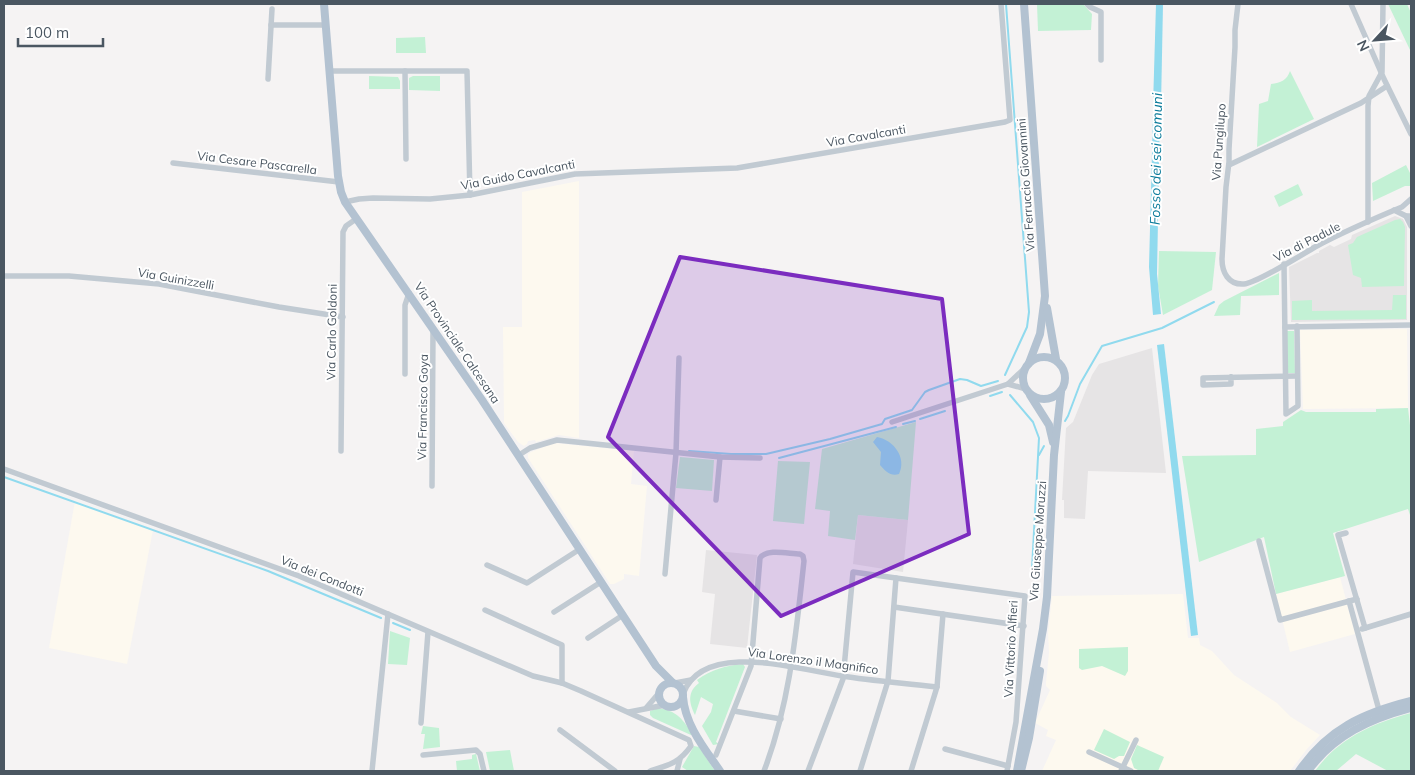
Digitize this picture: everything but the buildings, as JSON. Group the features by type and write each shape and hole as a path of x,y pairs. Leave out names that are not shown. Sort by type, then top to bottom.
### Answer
{"main road":[{"name":"Via Provinciale Calcesana","path":"324,4 339,182 345,202 519,455 656,666 661,677 660,690"},
{"name":"Via Ferruccio Giovannini","path":"1024,4 1045,296 1040,334 1027,366"},
{"path":"1045,296 1056,360"},
{"path":"1042,356 1048,356 1056,360 1062,366 1065,374 1064,385 1060,392 1052,398 1044,399 1034,396 1027,390 1023,378 1027,366 1042,356"},
{"name":"Via Giuseppe Moruzzi","path":"1027,390 1049,425 1054,455"},
{"name":"Via Giuseppe Moruzzi","path":"1021,771 1029,738 1041,665 1050,563 1054,455 1060,392"},
{"name":"Via Giuseppe Moruzzi","path":"1017,771 1043,629"},
{"name":"Via Provinciale Calcesana","path":"656,666 673,683"},
{"path":"688,721 660,700 660,690 664,684 673,683 681,687 688,721 720,771"},
{"path":"669,706 678,704 683,695"},
{"path":"1299,771 1314,752 1333,734 1354,720 1379,710 1411,701"},
{"path":"1308,771 1323,753 1349,732 1376,719 1411,708"}],"street":[{"name":"Via Cavalcanti","path":"725,169 997,124 1010,120 1001,4"},
{"path":"1087,4 1094,6 1101,12 1101,60"},
{"name":"Via Pungilupo","path":"1229,279 1223,270 1222,261 1238,4"},
{"path":"1351,4 1387,86 1411,134"},
{"path":"1368,222 1369,96 1382,72 1383,4"},
{"path":"268,79 272,9"},
{"path":"271,25 326,25"},
{"path":"330,71 466,71 470,195"},
{"path":"405,71 406,159"},
{"path":"1229,165 1361,103 1387,86"},
{"name":"Via Cesare Pascarella","path":"173,163 339,182"},
{"name":"Via Guido Cavalcanti","path":"345,202 359,198 430,199 470,195 575,174 725,169"},
{"path":"1407,208 1411,226"},
{"name":"Via di Padule","path":"1229,279 1239,284 1248,284 1316,247 1368,222 1394,210 1407,208"},
{"name":"Via Carlo Goldoni","path":"340,452 343,232 346,226 356,219"},
{"path":"1284,264 1286,414 1298,406 1297,326"},
{"name":"Via Guinizzelli","path":"4,276 69,276 159,284 278,308 343,316"},
{"path":"405,374 405,305 409,293"},
{"path":"1285,327 1411,324"},
{"name":"Via Francisco Goya","path":"432,486 433,328"},
{"path":"665,574 676,453 679,358"},
{"path":"892,422 1008,384 1027,366"},
{"path":"1231,377 1298,376"},
{"path":"1008,384 1027,390"},
{"path":"519,455 530,448 557,440 720,457 760,458"},
{"path":"716,500 720,457"},
{"name":"Via dei Condotti","path":"4,469 299,576 533,676 562,683 689,740 691,743 689,748 680,759"},
{"path":"1346,533 1338,535 1364,628"},
{"path":"1259,541 1280,620 1357,599"},
{"path":"487,565 527,583 580,549"},
{"path":"716,755 751,666 761,556 768,553 800,554 803,556 792,667 775,743 764,771"},
{"path":"808,771 843,676 853,572 896,578 888,681 860,771"},
{"name":"Via Vittorio Alfieri","path":"896,578 1025,596 1016,722 1008,769"},
{"path":"554,612 601,582"},
{"path":"1349,601 1379,710"},
{"path":"894,607 1024,626"},
{"path":"485,610 562,645 562,683"},
{"path":"372,771 388,614"},
{"path":"911,771 937,687 943,614"},
{"path":"1357,631 1411,614"},
{"path":"588,638 623,615"},
{"path":"421,723 428,632"},
{"name":"Via Lorenzo il Magnifico","path":"673,683 691,680 716,665 728,662 752,661 843,676 937,687"},
{"name":"Via Lorenzo il Magnifico","path":"683,695 691,680"},
{"path":"644,710 660,690"},
{"path":"627,712 644,710 656,705 669,706"},
{"path":"644,710 647,721"},
{"path":"734,710 781,719"},
{"path":"560,730 615,771"},
{"path":"1122,769 1136,740"},
{"path":"945,749 1008,769"},
{"path":"423,756 476,750 480,754 484,771"},
{"path":"1089,752 1122,769 1131,771"},
{"path":"650,771 670,765 680,759"},
{"path":"670,765 677,771 680,759"}],"highlighted area":[{"path":"680,257 942,299 969,534 781,616 608,437"}],"shaded area":[{"path":"579,181 579,438 559,435 536,442 535,440 528,441 524,446 518,442 504,423 503,327 522,327 522,192"},
{"path":"1395,216 1403,219 1407,227 1407,320 1291,322 1289,267 1319,253 1319,251 1330,245 1334,247 1351,239 1352,235"},
{"path":"1407,329 1408,408 1303,409 1300,330"},
{"path":"1152,348 1166,473 1088,471 1085,519 1064,518 1064,500 1062,500 1066,428 1073,422 1092,375 1099,364"},
{"path":"554,443 634,451 631,484 647,486 639,576 624,574 624,579 610,584 528,458 528,454 531,452"},
{"path":"75,501 153,530 127,664 49,648"},
{"path":"858,515 908,520 903,572 853,564"},
{"path":"706,550 757,555 747,648 710,644 715,594 702,592"},
{"path":"1340,577 1355,634 1290,652 1276,594"},
{"path":"1183,594 1188,638 1199,638 1200,645 1212,651 1234,675 1277,703 1291,717 1320,735 1290,771 1042,771 1056,740 1046,736 1048,730 1035,723 1050,690 1046,683 1052,596"}],"green space":[{"path":"1037,4 1083,4 1092,14 1091,30 1038,31"},
{"path":"1388,4 1407,4 1411,13 1411,52"},
{"path":"425,37 426,53 396,53 396,38"},
{"path":"1290,71 1314,119 1257,147 1259,104 1268,101 1271,84 1283,80"},
{"path":"369,76 398,77 400,89 369,89"},
{"path":"413,76 440,76 440,91 409,90 409,78"},
{"path":"1406,165 1411,175 1411,186 1405,186 1373,201 1372,183"},
{"path":"1298,184 1303,195 1279,207 1274,196"},
{"path":"1400,219 1405,227 1404,286 1362,287 1361,278 1353,275 1348,245 1353,243 1357,237"},
{"path":"1159,251 1216,252 1212,290 1163,315 1158,286"},
{"path":"1279,273 1279,295 1241,296 1240,315 1214,316 1219,305 1224,301"},
{"path":"1393,295 1406,295 1406,319 1292,320 1292,301 1312,300 1312,311 1392,310"},
{"path":"1287,331 1294,331 1295,373 1287,373"},
{"path":"1408,408 1411,434 1411,518 1408,509 1333,533 1345,576 1276,594 1264,537 1199,562 1182,456 1256,455 1256,429 1283,426 1283,422 1301,410 1306,412 1376,412 1376,409"},
{"path":"916,422 908,520 858,515 855,540 828,536 830,511 815,509 822,449"},
{"path":"680,457 714,460 712,491 676,488"},
{"path":"778,461 810,462 804,524 773,521"},
{"path":"390,631 410,638 407,665 388,664"},
{"path":"1128,647 1128,671 1125,676 1102,666 1082,670 1079,668 1079,649"},
{"path":"743,664 745,667 716,742 719,744 713,745 702,726 711,712 713,704 701,697 695,715 690,702 692,690 699,683 697,680 708,673"},
{"path":"658,708 678,716 691,732 691,735 653,718 650,715 650,711"},
{"path":"1411,713 1411,771 1388,771 1356,754 1336,771 1315,771 1335,749 1358,733"},
{"path":"423,726 439,728 440,747 423,749 425,734 421,734"},
{"path":"1104,729 1130,742 1124,756 1114,759 1094,750"},
{"path":"1137,745 1164,757 1158,771 1140,771 1134,768 1131,759"},
{"path":"694,746 699,747 715,771 688,771 682,767"},
{"path":"510,750 514,771 490,771 486,752"},
{"path":"476,754 480,771 457,771 456,761 472,759 472,755"}],"water":[{"path":"1156,4 1163,4 1161,106 1153,106"},
{"path":"1153,113 1160,113 1157,274 1161,314 1153,315 1149,267"},
{"path":"1164,344 1198,635 1191,636 1157,345"},
{"path":"877,437 894,446 900,456 901,468 899,474 891,474 880,465 881,452 873,442"}],"waterway":[{"path":"1005,375 1027,327 1029,312 1006,4"},
{"name":"Fosso dei sei comuni","path":"1157,104 1157,114"},
{"path":"1065,421 1080,384 1102,346 1162,328 1214,302"},
{"path":"689,451 766,454 830,439 882,424 885,419 912,410 925,392 960,379 981,386 998,381"},
{"path":"990,396 1002,392"},
{"path":"1010,395 1033,422 1039,438 1032,569"},
{"path":"920,419 945,411"},
{"path":"903,424 915,421"},
{"path":"779,458 896,427"},
{"path":"1039,455 1044,446"},
{"path":"4,477 268,571 381,618"},
{"path":"393,623 410,630"}]}
